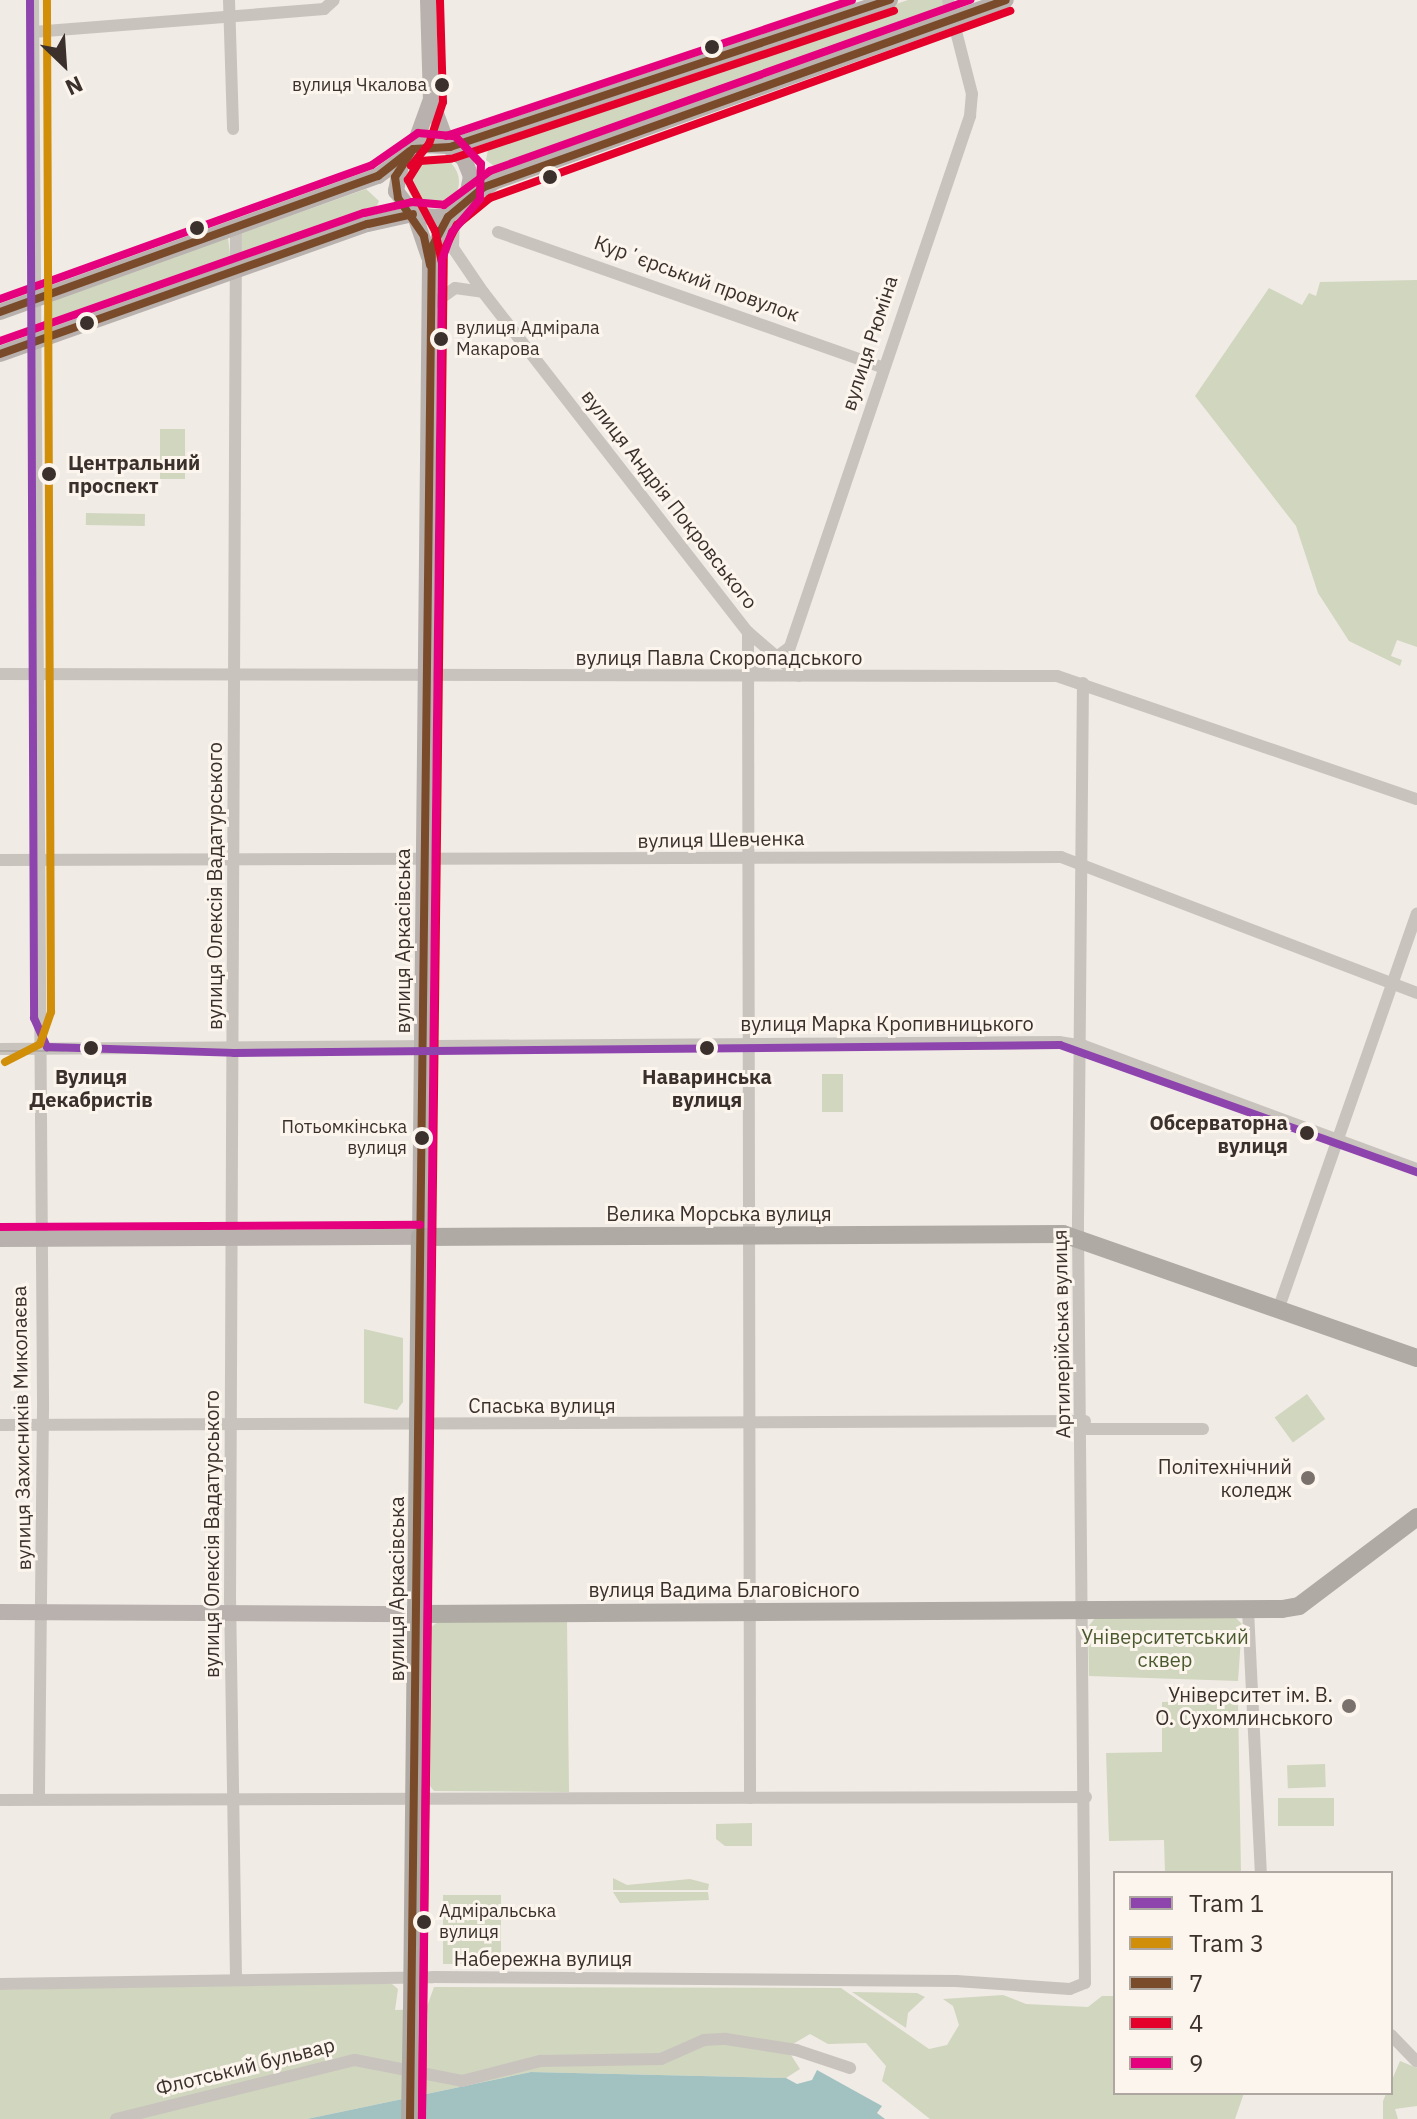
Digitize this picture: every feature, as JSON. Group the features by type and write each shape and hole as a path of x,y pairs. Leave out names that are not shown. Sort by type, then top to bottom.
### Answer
{"highway":[{"name":"Велика Морська вулиця","path":"420,1237 1051,1233 1079,1240 1417,1358"},
{"name":"вулиця Аркасівська","path":"410,2119 417,1802 420,1237"},
{"name":"вулиця Вадима Благовісного","path":"417,1614 1248,1610 1299,1606 1417,1517"}],"main road":[{"name":"вулиця Аркасівська","path":"428,0 431,100 449,147 471,176 430,258"},
{"path":"0,312 378,176 408,153 449,147 890,0"},
{"path":"0,354 236,272 414,215 456,211 506,178 1006,0"},
{"name":"вулиця Аркасівська","path":"420,1237 430,258 414,215 396,191 408,153 431,100"},
{"name":"Велика Морська вулиця","path":"0,1239 420,1237"},
{"name":"вулиця Вадима Благовісного","path":"0,1612 417,1614"}],"street":[{"name":"вулиця Захисників Миколаєва","path":"33,0 37,1049 43,1425 38,1612 39,1799"},
{"path":"33,32 230,6 324,9 334,0"},
{"name":"вулиця Рюміна","path":"790,647 882,367 970,116 972,94 948,0"},
{"path":"230,6 233,129"},
{"name":"вулиця Андрія Покровського","path":"456,211 453,248 483,292 748,632 775,660 803,677"},
{"name":"вулиця Олексія Вадатурського","path":"236,226 230,1614 236,1978"},
{"name":"Курʼєрський провулок","path":"498,232 882,367"},
{"path":"429,307 455,288 483,292"},
{"path":"748,632 752,1044 747,1235 754,1419 748,1611 750,1798"},
{"path":"747,678 790,647 803,677"},
{"name":"вулиця Павла Скоропадського","path":"0,674 747,678 1057,676 1417,799"},
{"name":"Артилерійська вулиця","path":"1083,683 1084,1046 1079,1240 1085,1425 1081,1610 1086,1797 1085,1983"},
{"name":"вулиця Шевченка","path":"0,860 425,862 1055,857 1083,864 1417,993"},
{"path":"1278,1310 1417,914"},
{"name":"вулиця Марка Кропивницького","path":"0,1049 233,1051 752,1044 1084,1046 1417,1169"},
{"name":"Спаська вулиця","path":"0,1425 231,1428 754,1419 1203,1429"},
{"path":"1248,1610 1261,1871"},
{"path":"0,1800 417,1802 1086,1797"},
{"name":"Набережна вулиця","path":"0,1984 413,1977 956,1981 1070,1989 1085,1983"},
{"path":"1393,2037 1417,2062"},
{"name":"Флотський бульвар","path":"116,2119 355,2060 462,2081 540,2061 661,2059 704,2040 726,2039 796,2050 850,2068"}],"green space":[{"path":"908,0 943,0 945,16 502,172 486,160 489,144 501,137"},
{"path":"433,156 451,164 459,182 451,200 433,208 415,200 407,182 415,164"},
{"path":"366,189 379,201 372,216 242,259 242,233"},
{"path":"228,237 231,265 43,328 45,301"},
{"path":"1417,280 1417,647 1397,640 1391,656 1402,660 1400,666 1349,641 1318,593 1296,526 1195,396 1269,288 1302,305 1309,293 1316,296 1320,282"},
{"path":"160,429 185,429 185,479 160,479"},
{"path":"86,513 145,514 145,526 86,525"},
{"path":"822,1074 843,1074 843,1112 822,1112"},
{"path":"364,1329 403,1338 403,1402 397,1410 364,1403"},
{"path":"1307,1394 1325,1419 1293,1443 1275,1418"},
{"name":"Університетський сквер","path":"1234,1616 1242,1624 1238,1681 1089,1676 1088,1627 1095,1618"},
{"path":"567,1620 569,1792 434,1791 426,1781 430,1628 439,1621"},
{"path":"1238,1700 1241,1871 1165,1871 1164,1840 1109,1841 1106,1753 1162,1752 1162,1702"},
{"path":"1325,1764 1326,1787 1288,1788 1287,1765"},
{"path":"1278,1798 1334,1798 1334,1826 1278,1826"},
{"path":"752,1823 752,1846 725,1846 716,1839 716,1824"},
{"path":"613,1878 627,1885 690,1879 709,1884 708,1890 613,1890"},
{"path":"613,1892 708,1892 709,1900 620,1903"},
{"path":"443,1895 501,1895 501,1964 443,1964"},
{"path":"392,1984 398,1989 395,2010 426,2009 434,1987 841,1988 929,2049 947,2045 959,2025 953,2006 943,1999 1003,1995 1026,2004 1088,2007 1102,1996 1113,1996 1113,2095 1243,2095 1235,2119 930,2119 882,2081 886,2066 866,2043 828,2044 810,2034 793,2044 791,2055 800,2069 786,2078 531,2072 307,2119 0,2119 0,1990"},
{"path":"852,1992 917,1993 925,1997 908,2013 906,2028"},
{"path":"1400,2061 1417,2068 1417,2106 1395,2109 1398,2119 1383,2119 1383,2101 1386,2095 1393,2095 1393,2077"}],"water":[{"path":"817,2070 882,2106 877,2113 885,2119 307,2119 531,2072 786,2078 797,2084 812,2080"}],"tram line":[{"name":"1","path":"30,0 34,1018 47,1047 234,1053 1060,1045 1417,1172"},
{"name":"3","path":"5,1062 40,1044 51,1012 47,0"},
{"path":"0,1051 64,1051"}],"transit line":[{"name":"4","path":"411,166 429,144 443,102 440,0"},
{"name":"9","path":"446,136 852,0"},
{"name":"7","path":"450,147 890,0"},
{"name":"9","path":"0,341 364,213 412,202 444,205 490,171 970,0"},
{"name":"7","path":"410,2119 432,247 448,217 484,187 1006,0"},
{"name":"4","path":"454,158 894,11"},
{"name":"4","path":"422,2119 444,250 457,225 490,198 1010,11"},
{"name":"9","path":"0,299 372,165 418,133 455,136 481,164 480,199 452,232 442,260 422,2119"},
{"name":"7","path":"430,265 424,236 398,198 395,177 413,149 450,147"},
{"name":"7","path":"0,312 378,176 410,151"},
{"name":"4","path":"442,263 435,231 408,180 420,161 451,159"},
{"name":"7","path":"0,354 368,224 413,214"},
{"name":"9","path":"0,1227 420,1225"}],"place":[{"name":"вулиця Чкалова","path":"442,85"},
{"name":"вулиця Адмірала Макарова","path":"441,339"},
{"name":"Центральний проспект","path":"49,474"},
{"name":"Вулиця Декабристів","path":"91,1048"},
{"name":"Наваринська вулиця","path":"707,1048"},
{"name":"Обсерваторна вулиця","path":"1307,1133"},
{"name":"Потьомкінська вулиця","path":"422,1138"},
{"name":"Політехнічний коледж","path":"1308,1478"},
{"name":"Університет ім. В. О. Сухомлинського","path":"1349,1706"},
{"name":"Адміральська вулиця","path":"424,1922"}]}
